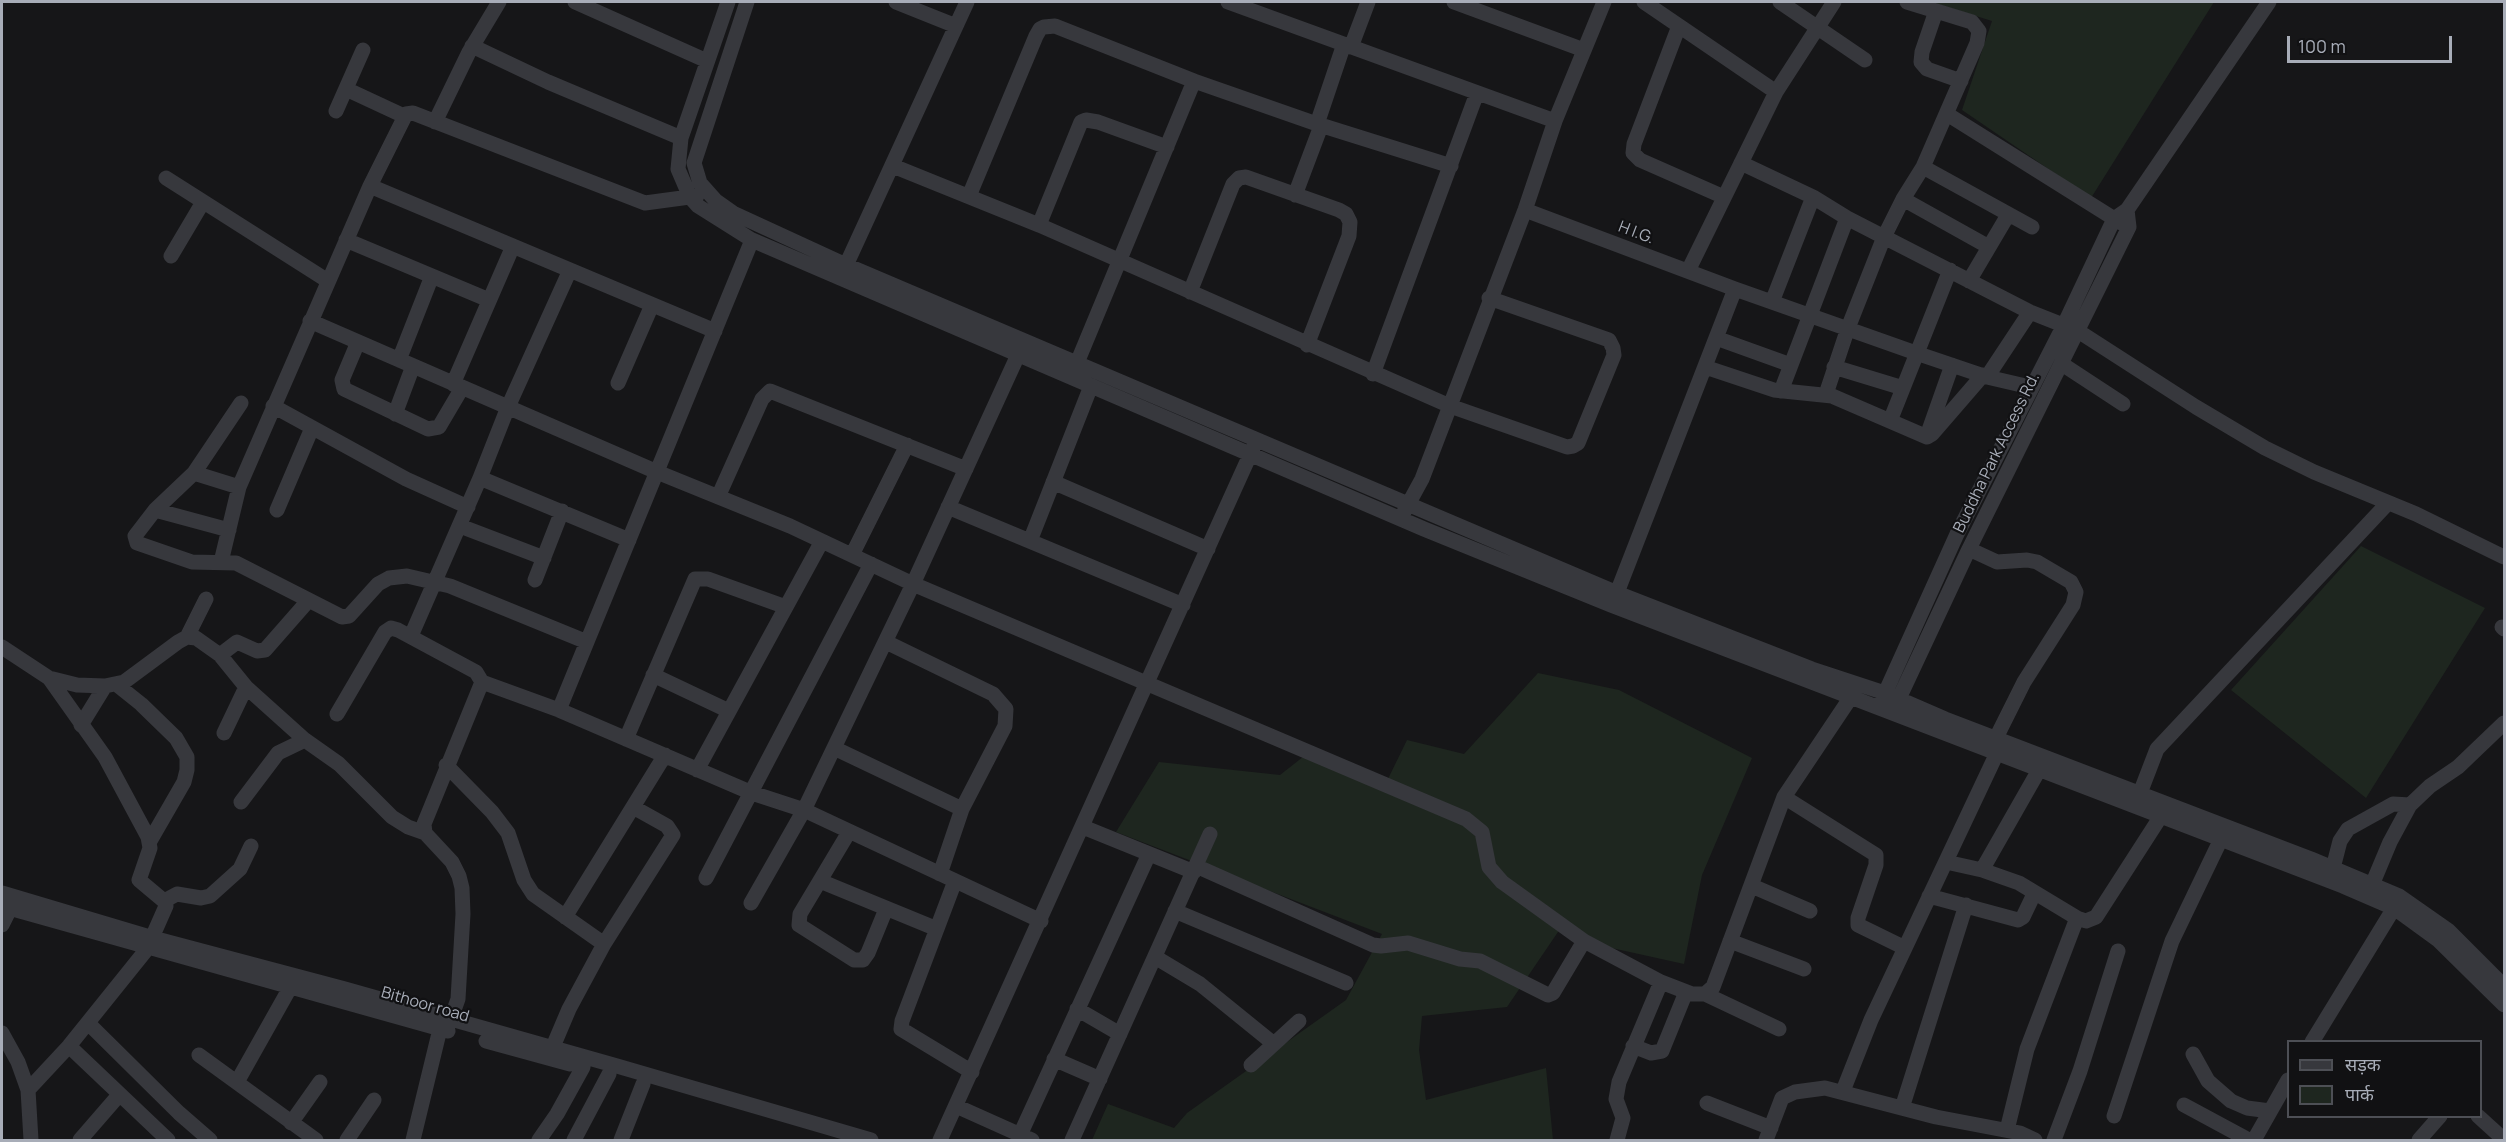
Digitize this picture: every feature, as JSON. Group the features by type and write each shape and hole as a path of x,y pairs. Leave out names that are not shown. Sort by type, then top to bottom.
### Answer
{"street":[{"path":"435,122 472,46 499,2"},
{"path":"574,2 707,61"},
{"path":"728,2 681,138 678,170 690,197 714,217 752,240 843,272 1077,363 1401,519 1614,599 1892,696 1996,746 2039,770 2137,800 2161,816 2394,908 2438,940 2505,1005"},
{"path":"747,2 694,163 699,183 733,213 843,272 1018,355 1091,386 1409,505 1614,599 1885,711 1996,746 2137,800 2333,868 2399,896 2449,931 2505,986"},
{"path":"896,2 956,26"},
{"path":"843,272 967,2"},
{"path":"1228,2 1555,122"},
{"path":"1295,195 1347,45 1368,2"},
{"path":"1456,2 1584,50"},
{"path":"1401,519 1422,479 1489,298 1525,210 1555,122 1604,2"},
{"path":"1644,2 1776,92"},
{"path":"1780,2 1865,60"},
{"path":"1688,272 1776,92 1834,2"},
{"path":"1826,394 1848,328 1884,237 1903,199 1923,167 1977,43 1978,27 1972,22 1907,2"},
{"name":"Buddha Park Access Rd.","path":"1892,696 2062,363 2071,328 2120,214 2269,2"},
{"path":"1936,11 1922,52 1921,62 1927,69 1961,81"},
{"path":"969,196 1040,28 1054,26 1194,81 1319,125 1451,166"},
{"path":"1679,26 1634,144 1633,153 1640,160 1724,197"},
{"path":"472,46 548,82 681,138"},
{"path":"336,111 363,50"},
{"path":"1077,363 1194,81"},
{"path":"346,90 404,116"},
{"path":"1373,374 1476,93"},
{"path":"221,562 239,487 370,186 404,116 413,113 645,203 708,193"},
{"path":"1947,114 2120,214"},
{"path":"1039,225 1081,122 1086,120 1098,122 1167,147"},
{"path":"1741,163 1813,197 1847,218 2030,312 2071,328 2243,435 2314,472 2416,514 2505,557"},
{"path":"893,166 1039,225 1307,345 1450,406 1567,447 1573,446 1578,443 1614,355 1609,340 1489,298"},
{"path":"1923,167 2032,227"},
{"path":"1190,292 1236,180 1246,177 1339,210 1349,218 1351,225 1349,236 1307,345"},
{"path":"166,178 328,281"},
{"path":"370,186 715,331"},
{"path":"1772,302 1813,197"},
{"path":"1903,199 1989,247"},
{"path":"171,256 203,202"},
{"name":"H I.G.","path":"1525,210 1810,316 1985,376 2030,387"},
{"name":"Buddha Park Access Rd.","path":"1892,696 1957,534 2030,387 2071,328 2129,227 2120,214"},
{"path":"1969,280 2008,215"},
{"path":"1781,391 1847,218"},
{"path":"346,240 489,300"},
{"path":"559,710 752,240"},
{"path":"358,342 342,380 342,386 347,391 395,414 428,429 435,429 458,386 489,300 513,246"},
{"path":"411,636 460,526 508,407 570,270"},
{"path":"1890,421 1950,270"},
{"path":"395,414 406,363 432,276"},
{"path":"1614,599 1735,289"},
{"path":"618,383 652,305"},
{"path":"1927,437 1985,376 2030,312"},
{"path":"310,321 822,541 913,584 1477,825 1485,839 1490,867 1496,876 1584,941 1661,982 1686,992 1705,994 1713,987 1784,797 1851,697"},
{"path":"1716,338 1791,365"},
{"path":"751,903 804,810 886,642 1018,355"},
{"path":"2062,363 2123,404"},
{"path":"1927,437 1952,365"},
{"path":"1705,367 1781,391 1826,394 1848,401 1927,437"},
{"path":"1834,367 1903,388"},
{"path":"1030,541 1091,386"},
{"path":"718,497 767,392 777,392 966,469"},
{"path":"241,403 194,473 155,510 135,536 136,542 192,562 221,562 244,566 308,601 345,617 378,584 389,578 407,576 436,582 587,642"},
{"path":"273,406 406,479 468,507"},
{"path":"277,510 312,428"},
{"path":"852,555 907,445"},
{"path":"940,1140 1041,921 1253,447"},
{"path":"194,473 239,487"},
{"path":"480,478 629,540"},
{"path":"1053,482 1208,549"},
{"path":"2137,800 2157,749 2387,504"},
{"path":"948,507 1183,605"},
{"path":"155,510 229,530"},
{"path":"535,580 561,512"},
{"path":"460,526 543,558"},
{"path":"697,770 822,541"},
{"path":"1843,1091 1871,1020 1946,862 2025,682 2073,604 2076,592 2071,582 2037,562 2028,560 1997,562 1969,549"},
{"path":"706,878 871,564"},
{"path":"626,739 695,579 708,579 786,607"},
{"path":"2,646 49,678 77,685 111,685 133,677 187,637 206,599"},
{"path":"220,655 237,642 257,651 265,650 308,601"},
{"path":"337,714 385,632 394,628 476,672 482,682 559,710 752,793 804,810 1041,921"},
{"path":"187,637 196,638 220,655 246,687 305,740 339,764 396,820 425,833 452,862 462,888 462,949 458,999 453,1012 444,1024 413,1140"},
{"path":"886,642 993,694 1006,709 1005,726 962,809 940,874"},
{"path":"653,675 729,711"},
{"path":"49,678 116,775 150,841"},
{"path":"425,833 425,818 482,682"},
{"path":"81,725 111,685"},
{"path":"111,685 141,704 176,738 187,757 184,782 150,841 149,852 139,880 165,901"},
{"path":"224,733 246,687"},
{"path":"1885,711 1892,696"},
{"path":"2372,885 2390,842 2410,805 2430,786 2458,767 2505,723"},
{"path":"241,802 278,753 305,740"},
{"path":"834,748 962,809"},
{"path":"565,917 664,756"},
{"path":"447,765 492,812 508,833 524,880 533,894 604,944"},
{"path":"1982,870 2039,770"},
{"path":"1784,797 1876,855 1876,865 1858,918 1858,925 1905,948"},
{"path":"2333,868 2340,841 2348,830 2393,804 2410,805"},
{"path":"552,1049 568,1009 604,944 673,835 667,826 633,807"},
{"path":"1946,862 1982,870 2019,884 2077,918 2090,921 2096,918 2161,816"},
{"path":"1083,827 1149,854 1195,869 1373,945 1408,943 1460,959 1480,961 1548,995 1553,993 1584,941"},
{"path":"849,832 800,914 799,924 854,960 863,960 866,958 886,909"},
{"path":"1072,1140 1210,834"},
{"path":"2114,1116 2172,941 2221,839"},
{"path":"165,901 177,894 203,898 210,896 240,869 251,846"},
{"path":"956,1106 1026,1138 1054,1059 1149,854"},
{"path":"820,881 937,929"},
{"path":"955,881 902,1021 901,1029 972,1072"},
{"path":"1752,886 1810,911"},
{"path":"2,893 150,943 345,989 444,1024 552,1049 871,1140"},
{"path":"1929,896 2020,920 2034,894"},
{"path":"28,1090 69,1046 150,943 165,909 165,901"},
{"path":"1902,1108 1966,905"},
{"path":"2,925 6,908"},
{"name":"Bithoor road","path":"6,908 150,943 291,986 444,1024 583,1067 838,1140"},
{"path":"2313,1040 2394,908"},
{"path":"1175,911 1346,983"},
{"path":"2007,1130 2027,1049 2077,918"},
{"path":"1730,941 1804,969"},
{"path":"2054,1140 2118,951"},
{"path":"1155,957 1200,984 1274,1044"},
{"path":"1617,1140 1623,1118 1616,1099 1617,1091 1633,1046 1661,982"},
{"path":"237,1082 291,986"},
{"path":"1633,1046 1651,1053 1662,1051 1686,992"},
{"path":"1705,994 1779,1029"},
{"path":"1077,1009 1120,1034"},
{"path":"1251,1065 1299,1021"},
{"path":"88,1023 179,1113 210,1140"},
{"path":"2,1033 18,1062 28,1090 31,1140"},
{"path":"69,1046 168,1140"},
{"path":"2193,1054 2208,1081 2231,1101 2247,1108 2270,1111"},
{"path":"199,1055 316,1140"},
{"path":"1054,1059 1100,1079"},
{"path":"539,1140 557,1114 583,1067"},
{"path":"557,1114 577,1135 609,1074"},
{"path":"291,1123 320,1082"},
{"path":"2254,1140 2287,1083"},
{"path":"621,1140 643,1084"},
{"path":"1707,1103 1768,1134 1778,1105 1787,1094 1816,1089 1843,1091 1936,1117 2020,1133 2035,1140"},
{"path":"80,1140 119,1095"},
{"path":"347,1140 374,1100"},
{"path":"2184,1105 2248,1140"},
{"path":"2419,1140 2438,1118"},
{"path":"2480,1118 2500,1135"}],"green space":[{"path":"1931,2 2214,2 2091,198 1962,110 1992,21"},
{"path":"2361,546 2485,608 2366,798 2231,690"},
{"path":"1538,673 1619,690 1752,758 1702,875 1684,964 1589,943 1560,929 1507,1007 1422,1016 1419,1050 1426,1100 1546,1068 1553,1140 1092,1140 1108,1104 1174,1128 1187,1113 1346,1000 1382,934 1116,832 1159,762 1280,775 1308,753 1386,783 1407,740 1464,754"}]}
